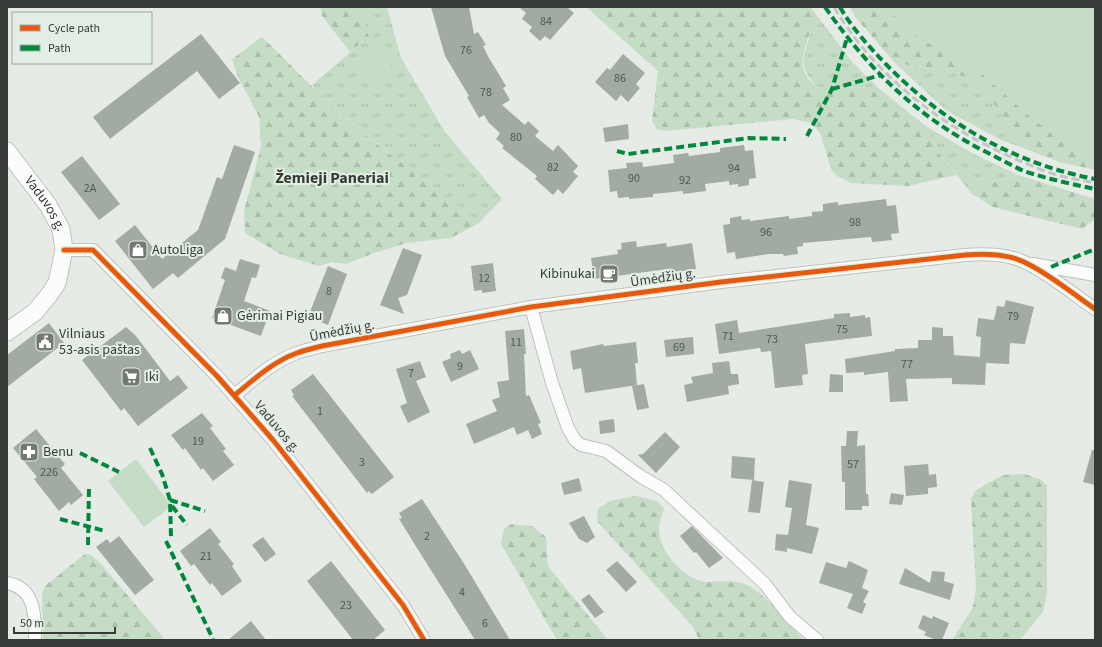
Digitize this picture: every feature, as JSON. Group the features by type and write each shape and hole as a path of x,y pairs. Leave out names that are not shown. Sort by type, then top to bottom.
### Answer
{"street":[{"name":"Vaduvos g.","path":"7,151 48,206 61,229 64,250 93,250 235,395 340,524 403,605 424,640"},
{"path":"7,332 35,312 50,296 57,283 64,250"},
{"name":"Ūmėdžių g.","path":"235,395 272,366 298,353 531,307 721,282 974,254 1009,257 1028,263 1095,309"},
{"path":"1028,263 1095,275"},
{"path":"531,307 552,383 568,428 575,440 581,445 606,451 640,476 664,490 765,584 790,617 817,640"},
{"path":"7,583 13,584 26,592 32,602 35,619 35,640"}],"green space":[{"path":"320,7 357,7 369,36 350,52 322,16"},
{"path":"357,7 387,7 401,58 445,132 502,199 479,223 367,136 321,96 312,85 369,36"},
{"path":"586,7 811,7 813,16 812,25 803,60 803,69 809,80 818,88 877,87 927,127 938,152 956,175 908,186 851,183 837,176 831,169 820,133 811,123 793,119 665,131 657,129 652,121 658,71"},
{"path":"850,7 1095,7 1095,170 1060,162 1028,150 977,81 944,70 895,63 856,18"},
{"path":"888,7 1095,7 1095,169 1026,113 982,74 904,29"},
{"path":"812,9 853,63 877,87 818,88 810,79 804,65 804,59 811,28"},
{"path":"262,37 354,125 479,223 451,238 407,243 374,253 346,264 332,262 319,266 280,254 245,233 244,211 261,147 259,117 238,77 232,59"},
{"path":"378,48 398,74 378,89 358,63"},
{"path":"895,63 944,70 977,81 1028,150 1001,140 947,111"},
{"path":"927,127 974,154 1018,175 980,186 972,194 938,152"},
{"path":"1018,175 1095,199 1095,219 1082,229 993,207 972,194 980,186"},
{"path":"136,459 172,506 144,527 108,481"},
{"path":"1024,474 1040,479 1047,485 1047,593 1043,612 1020,640 952,640 973,607 976,589 971,499 976,490 1003,475"},
{"path":"636,496 657,501 664,509 659,527 660,539 669,556 683,571 691,577 707,582 739,582 749,586 763,596 804,640 699,640 693,627 597,521 598,509 610,501"},
{"path":"511,524 532,526 546,537 548,566 608,640 557,640 501,544 504,529"},
{"path":"85,554 91,555 100,563 163,637 163,640 43,640 42,593 46,585"}],"building":[{"path":"431,7 469,7 474,34 478,32 486,45 483,46 506,86 503,88 510,100 502,105 525,125 528,121 539,131 535,136 553,151 558,145 578,166 573,172 578,176 563,194 558,189 553,195 535,179 537,176 502,148 504,146 496,139 500,133 489,123 484,115 479,118 467,97 469,96 445,56"},
{"path":"519,7 567,7 574,13 550,40 545,36 540,41 529,31 532,27 522,19 526,13"},
{"path":"201,34 240,83 219,99 197,71 110,139 93,117"},
{"path":"623,54 645,73 636,84 640,88 628,102 621,95 616,101 595,82 607,68 610,70"},
{"path":"628,124 629,139 605,142 603,128"},
{"path":"234,145 255,152 225,239 178,278 173,273 153,289 115,241 135,225 162,259 198,230 217,177 222,179"},
{"path":"744,145 745,151 753,150 756,178 749,179 749,185 738,187 738,184 729,185 729,181 705,184 706,191 683,194 683,191 653,194 653,197 629,199 629,197 618,198 617,191 610,192 608,170 627,168 626,163 642,162 643,167 674,163 673,155 688,153 689,156 720,152 720,148"},
{"path":"82,156 120,204 99,220 61,172"},
{"path":"886,199 887,206 896,205 899,233 891,234 892,240 872,242 871,237 803,243 803,246 797,247 798,254 784,256 783,254 769,254 736,259 735,252 727,253 723,225 730,224 730,218 741,216 742,220 750,219 750,221 789,216 789,219 812,216 812,212 823,211 823,204 838,202 838,205"},
{"path":"636,241 637,247 666,243 667,247 692,243 696,269 669,273 668,269 594,279 591,258 618,254 617,250 622,249 621,243"},
{"path":"403,248 422,255 407,295 398,298 404,314 380,305"},
{"path":"240,259 260,265 256,278 252,277 244,301 270,311 261,336 212,318 225,280 221,278 225,267 236,271"},
{"path":"493,263 496,291 482,293 482,290 474,291 471,266"},
{"path":"328,266 347,274 328,325 308,317"},
{"path":"1006,300 1034,307 1025,344 1010,343 1009,364 986,363 985,385 952,384 952,378 906,379 908,401 890,402 888,372 864,375 864,372 846,373 845,359 895,351 895,349 918,348 918,340 932,340 932,327 943,328 943,336 953,336 954,355 980,357 981,337 976,336 978,318 994,320 997,306 1004,307"},
{"path":"850,313 850,317 865,315 865,318 870,317 872,336 805,344 808,374 802,375 803,385 775,388 771,351 761,352 760,348 719,354 715,324 737,320 739,333 834,318 834,314"},
{"path":"49,323 64,343 7,387 7,355"},
{"name":"Iki","path":"126,327 136,336 170,381 178,375 188,388 138,426 124,408 121,411 82,360"},
{"path":"524,329 526,354 524,354 526,396 529,395 541,423 538,424 542,434 532,439 528,430 517,435 514,427 474,444 466,424 497,411 492,400 500,397 497,382 509,380 505,331"},
{"path":"693,337 694,354 666,357 664,340"},
{"path":"636,342 638,363 635,363 637,385 585,393 581,368 573,370 570,351 603,344 604,346"},
{"path":"460,350 462,354 470,350 479,369 451,382 442,362 451,358 450,354"},
{"path":"420,361 426,377 416,381 430,412 408,423 400,406 407,403 396,369"},
{"path":"729,361 731,374 738,374 739,384 728,386 729,394 687,402 684,385 693,383 691,377 713,373 712,363"},
{"path":"313,374 394,477 372,494 369,491 367,493 292,396 294,395 291,390"},
{"path":"830,374 843,375 843,392 829,392"},
{"path":"644,384 649,408 637,410 632,386"},
{"path":"202,413 213,426 210,428 226,449 223,451 234,465 213,481 203,468 201,470 185,448 183,450 171,435"},
{"path":"614,419 615,432 600,434 599,421"},
{"path":"36,429 65,464 61,468 83,495 71,505 69,502 59,511 34,479 37,477 13,448"},
{"path":"847,431 858,431 857,446 865,445 866,494 868,494 869,506 862,506 862,510 845,510 845,482 842,482 841,446 846,446"},
{"path":"665,432 680,447 656,473 638,455 643,454"},
{"path":"1092,450 1095,450 1095,485 1083,482"},
{"path":"732,456 755,458 754,480 731,478"},
{"path":"928,464 929,475 936,474 937,487 928,488 928,494 906,496 904,466"},
{"path":"579,478 582,491 564,495 561,483"},
{"path":"752,480 764,482 760,513 748,512"},
{"path":"789,480 812,484 806,525 819,528 812,554 787,548 787,552 775,550 776,534 788,535 792,508 785,507"},
{"path":"891,493 904,495 902,505 889,504"},
{"path":"422,499 463,562 510,640 475,640 417,548 399,519 402,518 399,513"},
{"path":"584,516 595,537 587,543 579,539 569,523"},
{"path":"692,526 723,558 709,568 680,536"},
{"path":"210,528 221,542 218,544 234,564 232,566 242,581 222,596 212,583 210,585 194,564 191,566 180,551"},
{"path":"119,536 154,580 135,595 96,547 107,539 110,543"},
{"path":"263,537 276,554 265,562 252,545"},
{"path":"331,561 385,630 373,640 353,640 307,581"},
{"path":"617,561 637,582 626,592 606,570"},
{"path":"849,561 868,570 862,588 869,591 863,602 866,604 862,614 847,608 853,594 819,583 826,562 846,568"},
{"path":"905,568 930,583 932,571 945,572 944,581 954,584 950,600 899,584"},
{"path":"589,594 604,612 595,618 581,600"},
{"path":"923,615 932,619 933,616 949,623 942,640 936,640 924,635 926,632 918,628"},
{"path":"251,621 266,640 228,640"}],"railway":[{"path":"834,7 851,33 870,57 915,99 939,117 992,148 1020,161 1056,175 1095,183"}],"marked path":[{"path":"825,7 861,53 880,74 921,111 944,127 968,142 1024,171 1095,189"},
{"path":"840,7 853,27 879,57 925,100 951,119 1005,150 1064,172 1095,179"},
{"path":"807,136 832,89 847,38"},
{"path":"832,89 881,75"},
{"path":"617,151 628,154 749,138 786,139"},
{"path":"1051,267 1095,249"},
{"path":"150,448 162,474 170,500 171,537"},
{"path":"80,453 119,472"},
{"path":"88,545 89,487"},
{"path":"170,500 205,511"},
{"path":"172,506 187,525"},
{"path":"60,519 105,531"},
{"path":"166,541 213,639"}],"cycle path":[{"path":"64,250 93,250 217,376 273,440 403,605 424,640"},
{"path":"235,395 264,371 288,356 322,346 531,307 721,282 965,255 997,255 1014,258 1046,274 1095,309"}],"place":[{"name":"AutoLiga","path":"138,250"},
{"name":"Kibinukai","path":"609,274"},
{"name":"Gėrimai Pigiau","path":"223,316"},
{"name":"Vilniaus 53-asis paštas","path":"45,342"},
{"name":"Iki","path":"131,377"},
{"name":"Benu","path":"29,452"}],"district":[{"name":"Žemieji Paneriai","path":"332,178"}]}
